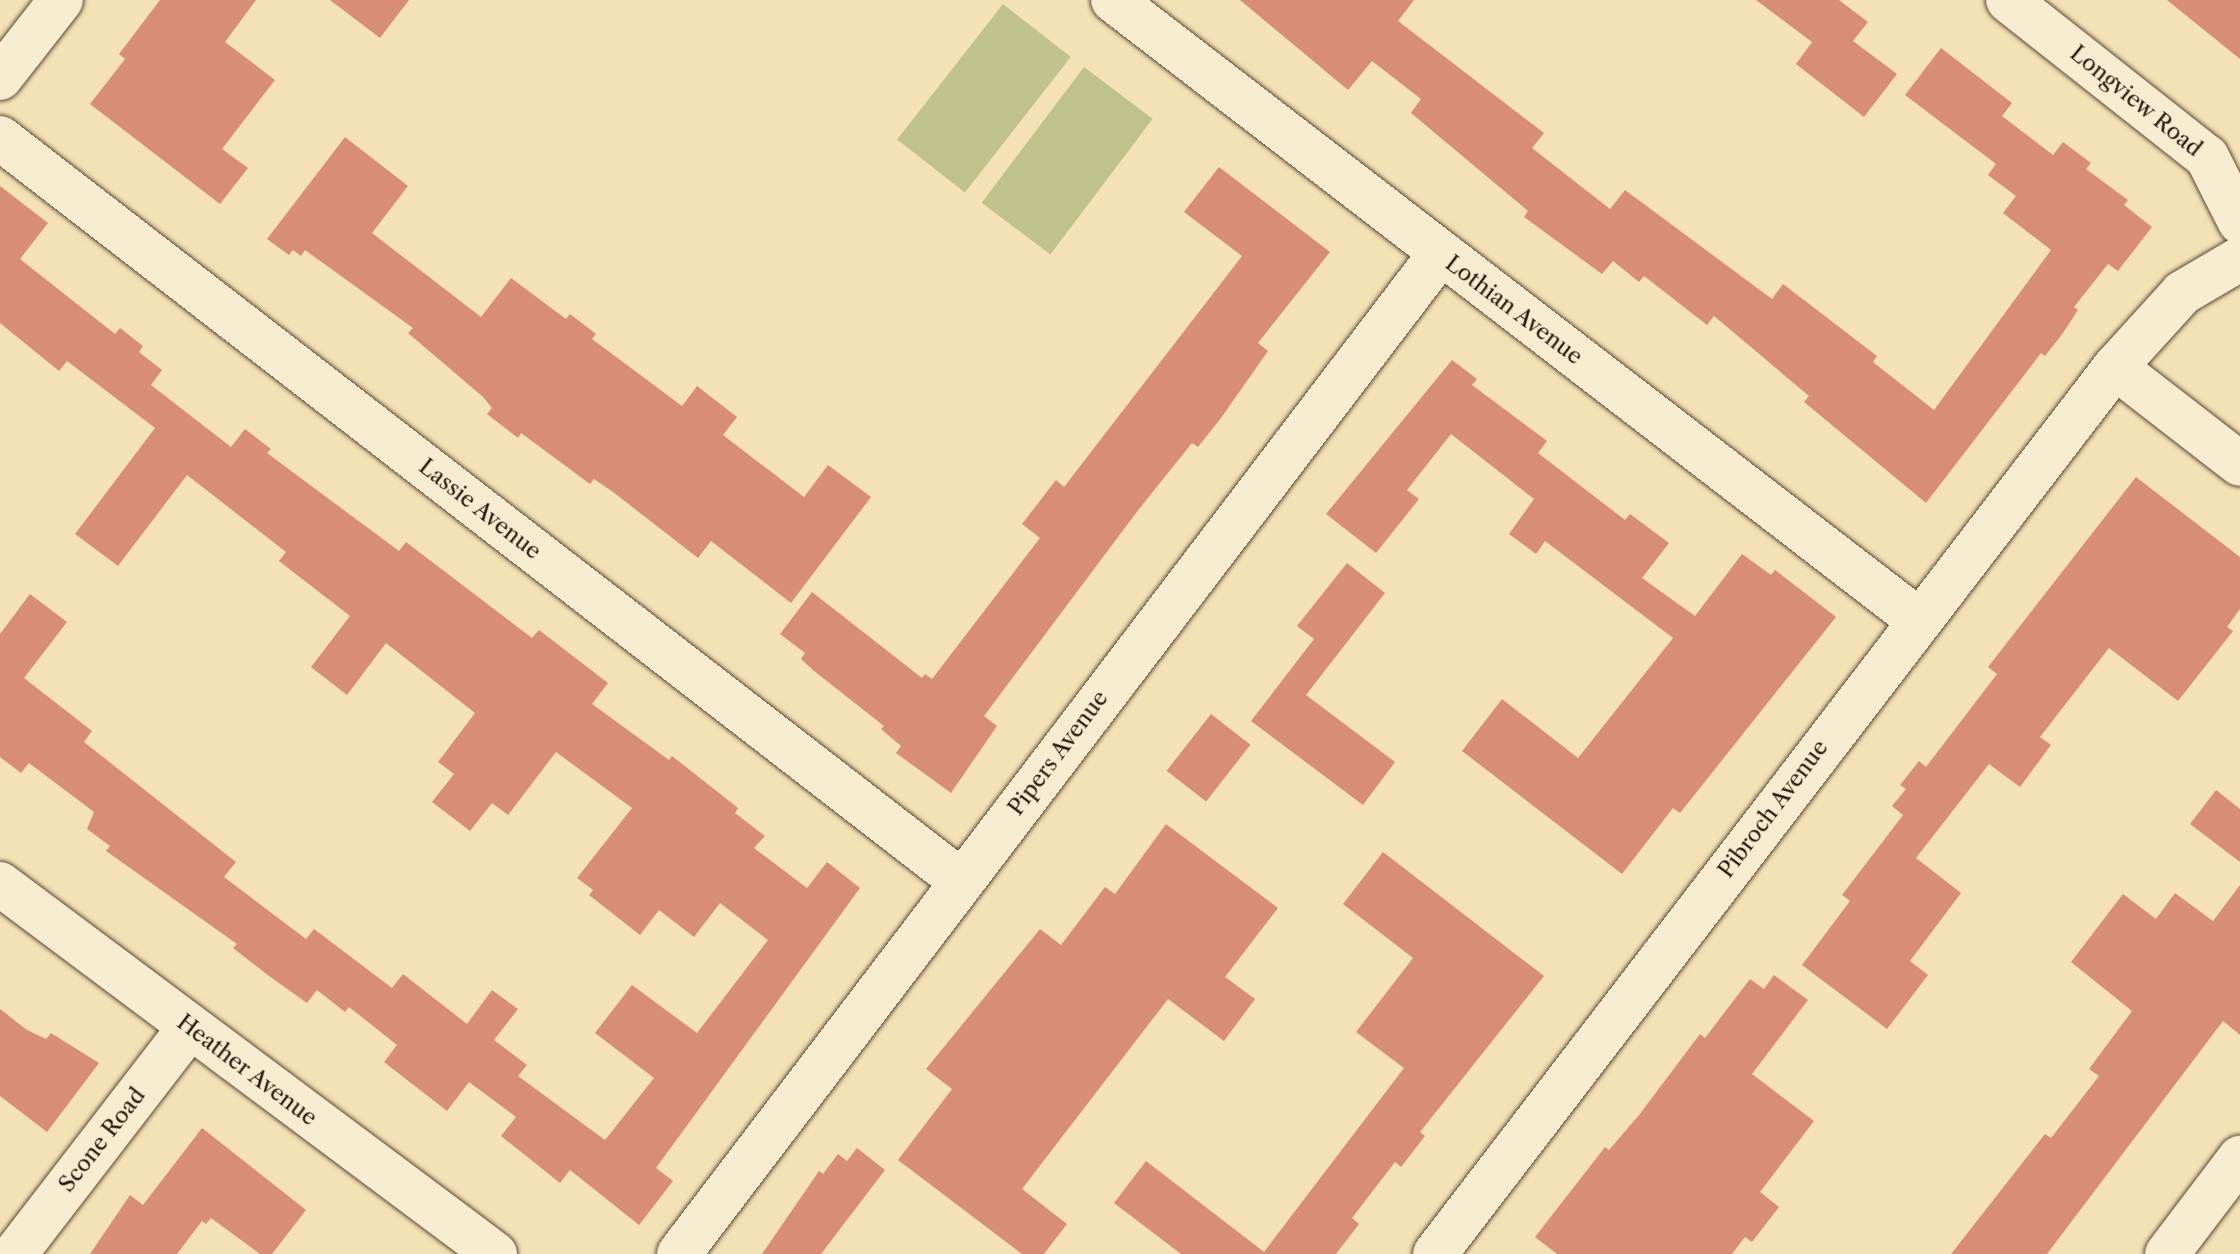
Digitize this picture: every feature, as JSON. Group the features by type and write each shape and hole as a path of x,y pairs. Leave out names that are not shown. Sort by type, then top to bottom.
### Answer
{"street":[{"path":"0,78 61,0"},
{"name":"Lothian Avenue","path":"1113,0 1917,619"},
{"name":"Longview Road","path":"2008,0 2207,157 2240,222"},
{"name":"Lassie Avenue","path":"0,138 961,881"},
{"name":"Pipers Avenue","path":"679,1254 1440,254"},
{"name":"Pibroch Avenue","path":"1454,1247 1917,619 2115,367 2182,293 2240,259"},
{"path":"2115,367 2240,464"},
{"name":"Heather Avenue","path":"0,884 495,1254"},
{"name":"Scone Road","path":"15,1254 190,1027"},
{"path":"2167,1254 2240,1158"}],"green space":[{"path":"1003,4 1071,57 965,192 897,140"},
{"path":"1084,67 1153,119 1050,255 982,203"}],"building":[{"path":"160,0 256,0 225,42 275,80 222,149 248,168 220,204 90,104 125,59 119,54"},
{"path":"330,0 409,0 380,38"},
{"path":"1240,0 1414,0 1398,21 1544,133 1532,148 1610,209 1625,190 1772,299 1783,284 1877,356 1873,362 1934,410 2051,250 2003,213 2016,196 1988,175 1996,164 1905,95 1941,48 2012,103 2002,116 2053,155 2063,142 2091,163 2086,169 2128,200 2124,205 2152,227 2118,271 2108,264 2074,307 2078,310 2063,333 2045,356 2041,353 1926,503 1804,402 1809,396 1714,316 1707,325 1644,276 1639,282 1613,261 1602,274 1524,217 1528,211 1411,113 1421,99 1372,61 1348,90"},
{"path":"1756,0 1839,0 1868,22 1853,41 1897,74 1864,117 1796,64 1812,42"},
{"path":"2167,0 2240,0 2240,59"},
{"path":"345,137 408,186 372,233 481,317 511,278 566,319 570,314 596,334 592,339 682,406 697,386 737,417 723,435 804,497 828,465 871,497 791,603 711,541 698,558 594,479 590,484 521,433 518,438 487,414 492,408 483,397 408,333 413,328 305,250 301,256 293,250 289,255 267,239"},
{"path":"1219,167 1330,252 1258,343 1268,351 1221,418 1198,447 1192,443 1139,509 984,716 997,726 951,793 896,753 901,746 881,729 884,726 814,671 801,659 805,653 780,634 812,592 922,678 925,674 932,679 1040,538 1022,524 1056,480 1064,487 1242,256 1184,212"},
{"path":"0,186 48,223 20,259 115,334 120,328 143,346 139,352 162,370 151,385 231,447 245,429 271,449 267,453 399,551 406,542 532,638 539,630 608,683 592,704 669,760 672,756 738,808 735,813 765,836 754,848 807,888 827,862 860,888 656,1168 673,1181 639,1225 570,1170 560,1183 501,1136 516,1117 469,1082 447,1111 384,1062 397,1045 349,1007 345,1012 317,990 307,1003 269,976 233,948 237,944 106,851 110,846 87,829 94,812 29,763 21,773 0,757 0,634 30,594 67,622 24,678 92,731 84,742 236,862 224,877 306,939 314,929 392,988 403,974 467,1024 492,990 518,1009 494,1040 527,1065 518,1076 605,1140 654,1078 595,1033 632,985 697,1033 768,940 720,903 694,937 659,910 640,935 589,895 593,890 577,878 632,808 556,752 508,815 492,803 470,831 432,802 454,774 438,762 475,713 386,643 347,695 311,667 350,616 279,561 286,552 187,475 118,566 75,534 155,428 67,361 59,371 0,323"},
{"path":"1452,360 1477,379 1472,385 1547,441 1538,453 1625,520 1630,514 1669,543 1642,578 1695,616 1742,554 1771,575 1775,570 1836,617 1680,813 1673,808 1622,874 1462,751 1502,699 1578,758 1673,638 1545,541 1536,554 1509,534 1534,499 1451,434 1407,490 1419,499 1376,553 1326,514"},
{"path":"2136,477 2240,557 2240,609 2227,627 2233,631 2178,701 2109,648 2040,737 2051,745 2020,787 1989,764 1916,858 1961,893 1910,961 1928,975 1887,1029 1802,965 1850,901 1842,895 1903,815 1892,806 1906,789 1900,785 1919,761 1926,767 1997,674 1988,667"},
{"path":"1347,563 1385,593 1306,695 1395,762 1363,805 1251,721 1314,639 1297,626"},
{"path":"1211,714 1250,745 1206,802 1167,771"},
{"path":"2216,790 2240,809 2240,862 2190,824"},
{"path":"1166,824 1278,908 1225,977 1255,999 1224,1041 1168,999 1022,1189 1067,1224 1044,1254 1022,1254 898,1160 952,1089 926,1069 1040,929 1061,945 1105,887 1115,894"},
{"path":"1383,852 1544,976 1420,1132 1425,1136 1401,1167 1395,1162 1352,1218 1359,1224 1336,1254 1181,1254 1114,1203 1146,1161 1264,1252 1404,1068 1356,1032 1413,958 1343,904"},
{"path":"2240,885 2240,1035 2223,1021 2047,1254 1951,1254 2045,1134 2051,1138 2099,1076 2089,1069 2132,1011 2071,962 2123,894 2156,919 2175,893 2213,921"},
{"path":"1774,975 1808,1000 1752,1074 1814,1121 1760,1192 1779,1207 1752,1242 1745,1237 1732,1254 1557,1254 1535,1237 1605,1147 1609,1150 1700,1034 1705,1038 1750,979 1764,989"},
{"path":"0,1009 27,1030 46,1039 51,1033 99,1063 47,1132 0,1096"},
{"path":"202,1128 306,1210 272,1254 260,1254 211,1218 206,1224 202,1221 177,1254 90,1254 130,1195 143,1205"},
{"path":"857,1148 885,1170 821,1254 762,1254 819,1171 823,1174 838,1154 847,1161"}]}
